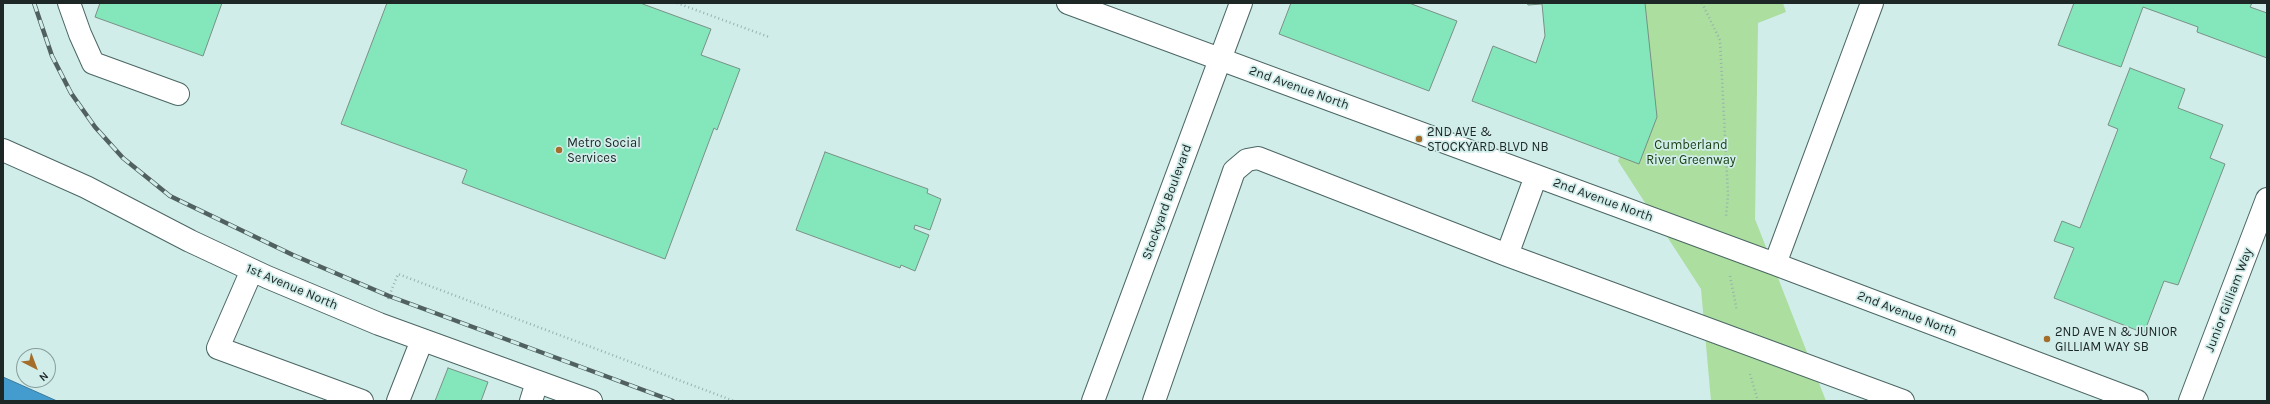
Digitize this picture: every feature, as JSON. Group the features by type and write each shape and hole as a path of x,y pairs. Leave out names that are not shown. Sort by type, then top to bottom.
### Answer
{"street":[{"path":"69,3 80,34 93,63 178,94"},
{"name":"2nd Avenue North","path":"1068,3 1724,245 2137,401"},
{"name":"Stockyard Boulevard","path":"1093,401 1241,3"},
{"path":"1775,264 1872,3"},
{"name":"1st Avenue North","path":"3,150 86,187 190,241 252,270 379,324 422,340 534,391 591,401"},
{"path":"1154,401 1234,171 1247,160 1258,158 1507,255 1903,401"},
{"path":"1507,255 1536,176"},
{"name":"Junior Gilliam Way","path":"2190,401 2267,199"},
{"path":"252,270 218,348 362,401"},
{"path":"398,401 422,340"}],"path":[{"path":"677,3 769,37"},
{"path":"1702,3 1720,40 1728,195 1724,245 1758,401"}],"green space":[{"name":"Cumberland River Greenway","path":"1642,3 1783,3 1786,12 1758,23 1755,219 1826,401 1711,401 1701,289 1618,161 1646,87"}],"water":[{"path":"3,377 16,383 16,388 28,388 57,401 3,401"}],"building":[{"path":"100,3 222,3 203,56 95,17"},
{"name":"Metro Social Services","path":"387,3 640,3 711,29 701,55 740,69 717,130 714,128 665,259 462,183 467,170 341,124"},
{"path":"1291,3 1409,3 1457,21 1429,91 1279,34"},
{"path":"1527,3 1645,3 1657,117 1639,164 1472,101 1493,46 1536,63 1545,36 1542,4 1528,5"},
{"path":"2074,3 2252,3 2250,7 2267,13 2267,58 2197,32 2198,27 2143,7 2121,67 2058,45"},
{"path":"2130,68 2185,89 2178,108 2223,125 2210,158 2225,164 2178,285 2164,281 2144,333 2054,298 2074,248 2054,241 2062,221 2080,228 2118,129 2108,125"},
{"path":"825,152 928,189 927,193 941,199 930,230 915,225 914,229 929,235 915,271 901,265 900,268 796,230"},
{"path":"448,368 488,382 481,401 435,401"}],"railway":[{"path":"34,3 52,56 71,93 95,127 123,158 170,196 293,255 389,296 673,401"}],"place":[{"name":"2ND AVE & STOCKYARD BLVD NB","path":"1419,139"},
{"name":"Metro Social Services","path":"559,150"},
{"name":"2ND AVE N & JUNIOR GILLIAM WAY SB","path":"2047,339"}]}
